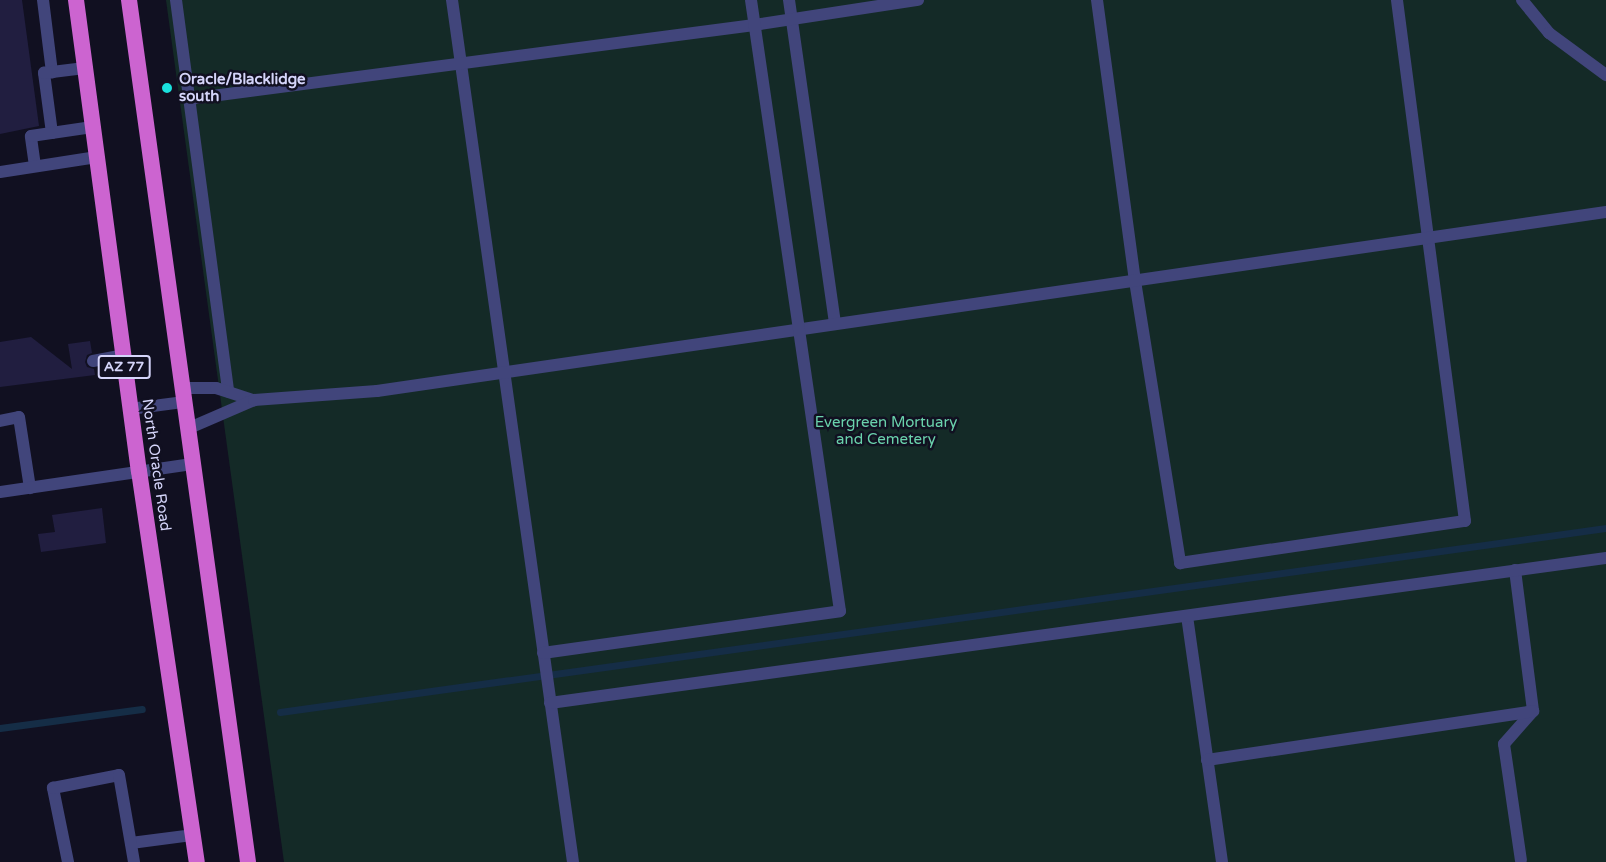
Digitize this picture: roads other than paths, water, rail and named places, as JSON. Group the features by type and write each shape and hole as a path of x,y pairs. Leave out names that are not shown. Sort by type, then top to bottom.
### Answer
{"highway":[{"name":"North Oracle Road","path":"76,0 130,409 198,862"},
{"path":"129,0 182,395 249,862"}],"street":[{"path":"43,0 52,72"},
{"path":"176,0 228,392"},
{"path":"452,0 573,862"},
{"path":"543,653 840,611 797,330 751,0"},
{"path":"789,0 835,324"},
{"path":"189,99 754,25 918,0"},
{"path":"1096,0 1135,281 1180,563 1465,521 1430,236 1397,0"},
{"path":"1522,0 1549,33 1606,75"},
{"path":"52,133 44,73 85,68"},
{"path":"35,166 31,136 92,127"},
{"path":"0,172 97,157"},
{"path":"187,429 254,400 376,391 1606,212"},
{"path":"93,361 123,355"},
{"path":"130,409 216,388 254,400"},
{"path":"0,421 19,417 30,488"},
{"path":"0,492 192,464"},
{"path":"550,703 1606,558"},
{"path":"1515,570 1533,711 1504,744 1518,861"},
{"path":"1187,616 1222,862"},
{"path":"1208,760 1533,711"},
{"path":"68,862 53,788 119,775 134,862"},
{"path":"131,843 193,835"}],"waterway":[{"path":"280,712 1606,528"},
{"path":"0,728 142,709"}],"place":[{"name":"Oracle/Blacklidge south","path":"167,88"}],"park label":[{"name":"Evergreen Mortuary and Cemetery","path":"886,430"}]}
